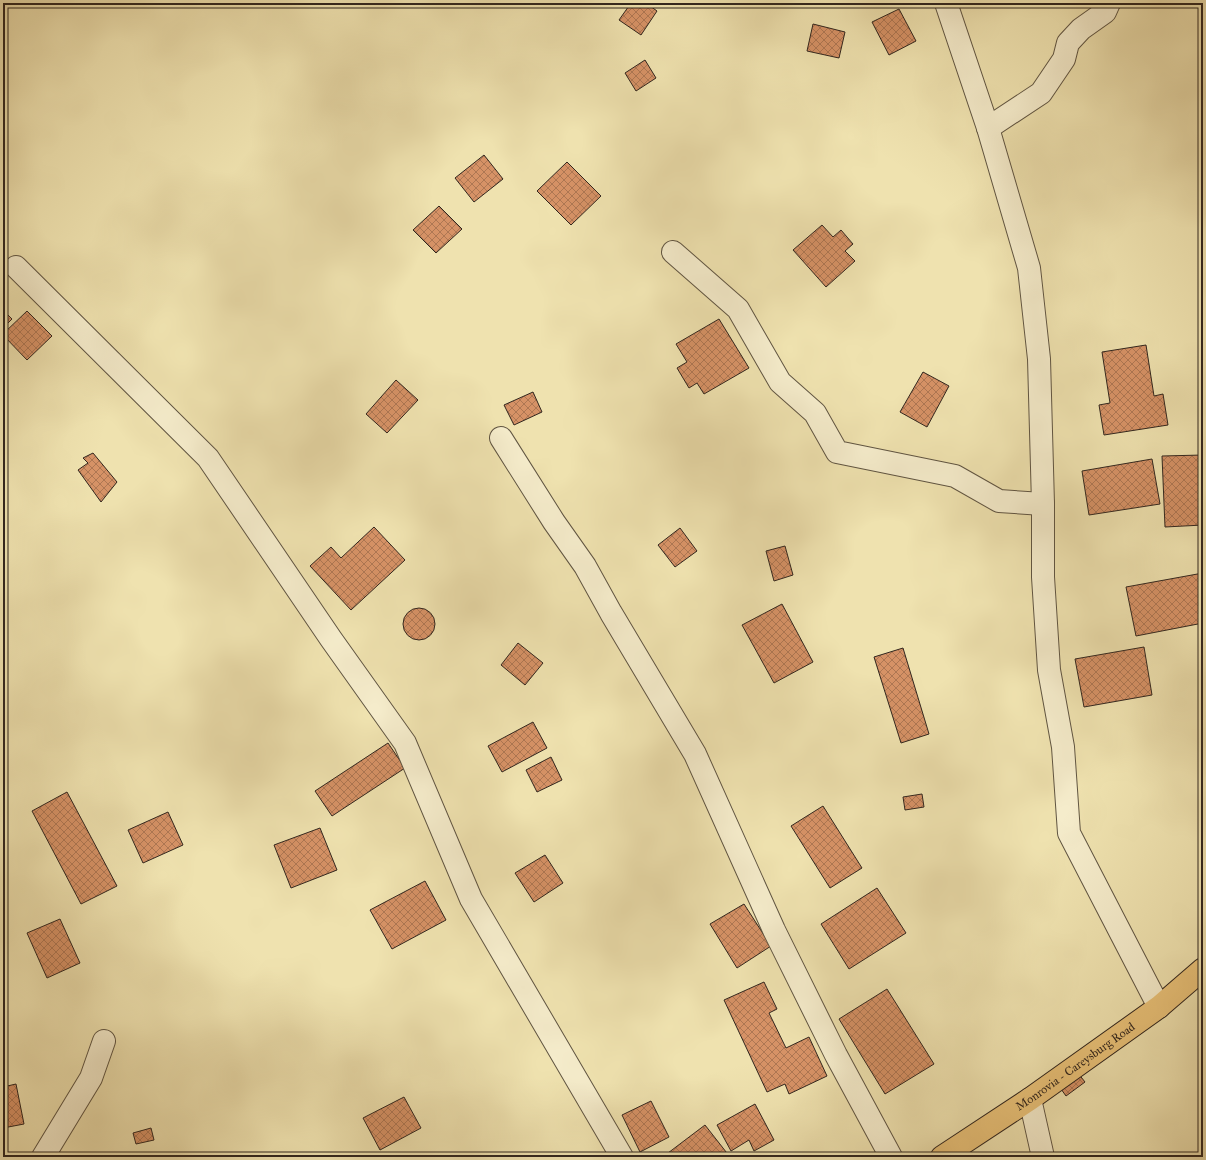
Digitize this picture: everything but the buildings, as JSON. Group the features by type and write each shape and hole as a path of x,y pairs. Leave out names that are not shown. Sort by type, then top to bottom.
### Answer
{"main road":[{"name":"Monrovia - Careysburg Road","path":"942,1157 1030,1099 1159,1007 1203,969"}],"street":[{"path":"946,3 988,128 1029,268 1039,359 1043,504 1043,577 1049,670 1063,747 1068,833 1159,1007"},
{"path":"988,128 1041,93 1064,59 1068,43 1081,29 1105,12 1109,3"},
{"path":"673,252 738,309 780,382 815,413 837,452 955,476 999,501 1043,504"},
{"path":"16,267 208,458 331,639 406,743 471,899 622,1157"},
{"path":"501,438 554,522 585,566 611,613 695,754 774,930 836,1055 891,1157"},
{"path":"43,1157 91,1078 104,1041"},
{"path":"1030,1099 1044,1157"}]}
